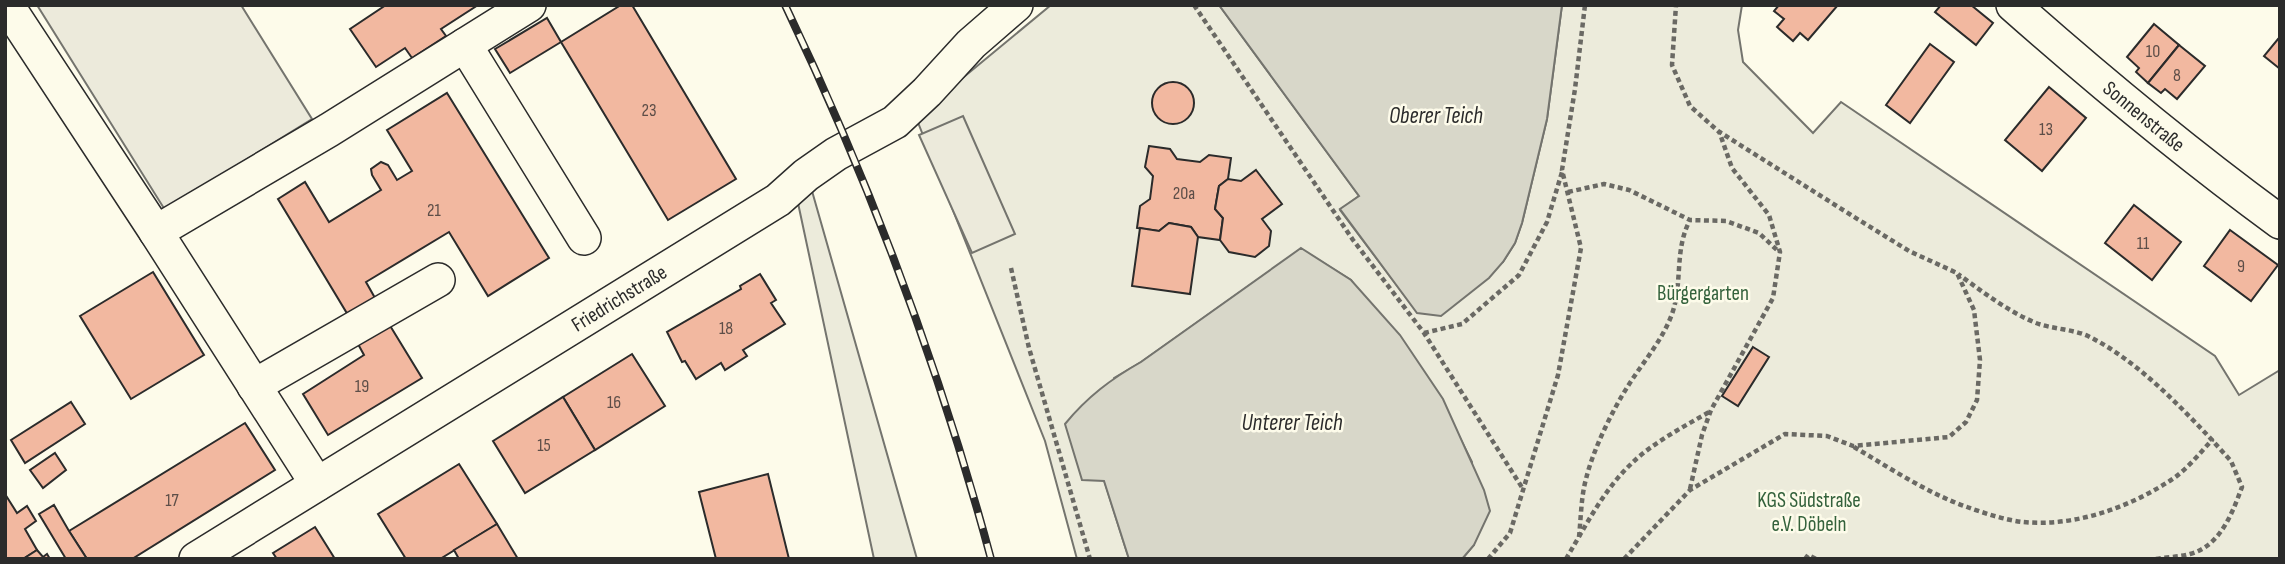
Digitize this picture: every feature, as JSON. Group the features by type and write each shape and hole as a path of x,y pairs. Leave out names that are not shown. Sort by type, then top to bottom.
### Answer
{"street":[{"path":"8,5 317,484"},
{"name":"Friedrichstraße","path":"195,559 778,200 806,175 836,154 895,122 971,44 1016,5"},
{"name":"Sonnenstraße","path":"2013,5 2135,109 2280,222"},
{"path":"156,232 465,45 521,7"},
{"path":"465,45 584,238"},
{"path":"254,386 438,280"}],"path":[{"path":"1194,5 1353,240 1424,333 1523,489"},
{"path":"1424,333 1462,324 1519,275 1547,222 1562,170 1585,5"},
{"path":"1676,5 1672,65 1690,106 1718,131 1909,251 1957,273 2008,310 2039,324 2087,336 2141,372 2231,461 2242,487 2230,520 2208,547 2190,554 2156,559"},
{"path":"1690,490 1702,435 1711,410 1773,298 1780,252 1769,215 1732,168 1718,131"},
{"path":"1488,559 1510,533 1558,375 1581,248 1562,170"},
{"path":"1568,192 1604,184 1629,190 1690,220 1726,221 1759,233 1780,252"},
{"path":"1579,537 1586,479 1602,436 1627,387 1651,355 1672,313 1683,233 1690,220"},
{"path":"1011,268 1029,348 1090,559"},
{"path":"1853,446 1949,437 1966,422 1977,400 1980,360 1974,310 1957,273"},
{"path":"1566,559 1600,503 1630,465 1672,433 1711,410"},
{"path":"1624,559 1690,490 1785,434 1827,436 1853,446 1965,507 2022,522 2054,522 2097,516 2137,499 2175,477 2212,440"},
{"path":"1805,559 1808,555 1816,559"}],"green space":[{"name":"Bürgergarten","path":"1051,5 1219,5 1359,196 1340,210 1417,312 1503,262 1515,243 1547,119 1562,5 1742,5 1738,30 1743,62 1813,133 1841,102 2215,356 2239,395 2280,370 2280,559 1462,559 1474,545 1472,462 1457,432 1351,280 1301,249 1141,362 1114,378 1104,480 1129,559 1077,559 1045,441 917,120 936,100"},
{"path":"812,191 917,559 874,559 798,203"}],"shaded area":[{"path":"37,5 241,5 312,119 165,210"},
{"path":"963,116 1015,234 972,253 919,135"}],"water":[{"name":"Oberer Teich","path":"1219,5 1562,5 1547,119 1522,223 1515,243 1489,278 1441,316 1417,313 1340,209 1359,196"},
{"name":"Unterer Teich","path":"1301,248 1351,280 1400,335 1443,399 1484,490 1490,511 1474,545 1462,559 1129,559 1104,481 1082,480 1065,424 1082,405 1110,382"}],"building":[{"path":"386,5 478,5 441,29 446,36 412,58 405,48 376,67 350,29"},
{"path":"621,5 632,5 736,179 668,220 561,42"},
{"path":"1779,5 1838,5 1808,40 1800,33 1793,41 1777,27 1784,19 1774,11"},
{"path":"1941,5 1971,5 1993,23 1976,45 1935,12"},
{"path":"547,18 561,42 510,73 495,49"},
{"path":"2154,24 2179,45 2148,83 2136,72 2139,68 2127,57"},
{"path":"2278,39 2280,40 2280,69 2264,56"},
{"path":"1930,44 1954,62 1910,123 1886,105"},
{"path":"2179,45 2205,66 2177,99 2165,89 2161,93 2148,83"},
{"path":"1173,82 1188,88 1194,103 1188,118 1173,124 1158,118 1152,103 1158,88"},
{"path":"2049,87 2086,118 2042,171 2005,140"},
{"path":"447,93 549,258 488,296 449,232 366,282 375,298 348,315 278,199 305,182 329,222 381,190 371,169 381,162 388,165 397,180 412,171 387,130"},
{"path":"1149,146 1170,149 1177,159 1200,162 1209,155 1231,158 1228,179 1219,186 1215,209 1223,218 1220,240 1198,237 1191,227 1169,223 1159,231 1137,228 1140,206 1150,199 1153,176 1145,167"},
{"path":"1256,170 1282,204 1262,219 1271,231 1269,246 1255,257 1229,252 1220,240 1223,218 1215,209 1219,186 1228,179 1241,181"},
{"path":"2134,205 2181,242 2152,280 2105,243"},
{"path":"1169,223 1191,227 1198,237 1190,294 1132,286 1140,228 1159,231"},
{"path":"2230,230 2278,265 2251,301 2204,266"},
{"path":"153,272 204,355 131,399 80,316"},
{"path":"760,274 776,300 771,303 785,324 743,350 747,356 725,370 721,363 696,379 685,361 682,362 667,332 741,289 740,286"},
{"path":"389,324 422,378 328,435 303,394 364,355 358,344"},
{"path":"1753,347 1769,357 1738,406 1722,396"},
{"path":"632,354 665,406 595,450 563,397"},
{"path":"563,397 595,450 525,493 493,441"},
{"path":"71,402 85,424 25,463 11,440"},
{"path":"245,423 275,470 132,559 87,559 69,531"},
{"path":"55,453 66,470 43,488 30,470"},
{"path":"459,464 497,524 440,559 406,559 378,514"},
{"path":"768,474 789,559 716,559 699,492"},
{"path":"5,494 17,513 27,506 36,521 25,529 37,550 23,559 5,559"},
{"path":"54,505 87,559 66,559 39,514"},
{"path":"497,524 518,559 459,559 454,550"},
{"path":"315,527 335,559 277,559 273,553"},
{"path":"37,550 43,557 47,554 50,559 23,559"}],"railway":[{"path":"785,5 846,140 901,278 949,417 991,559"}],"park label":[{"name":"KGS Südstraße e.V. Döbeln","path":"1809,512"}]}
